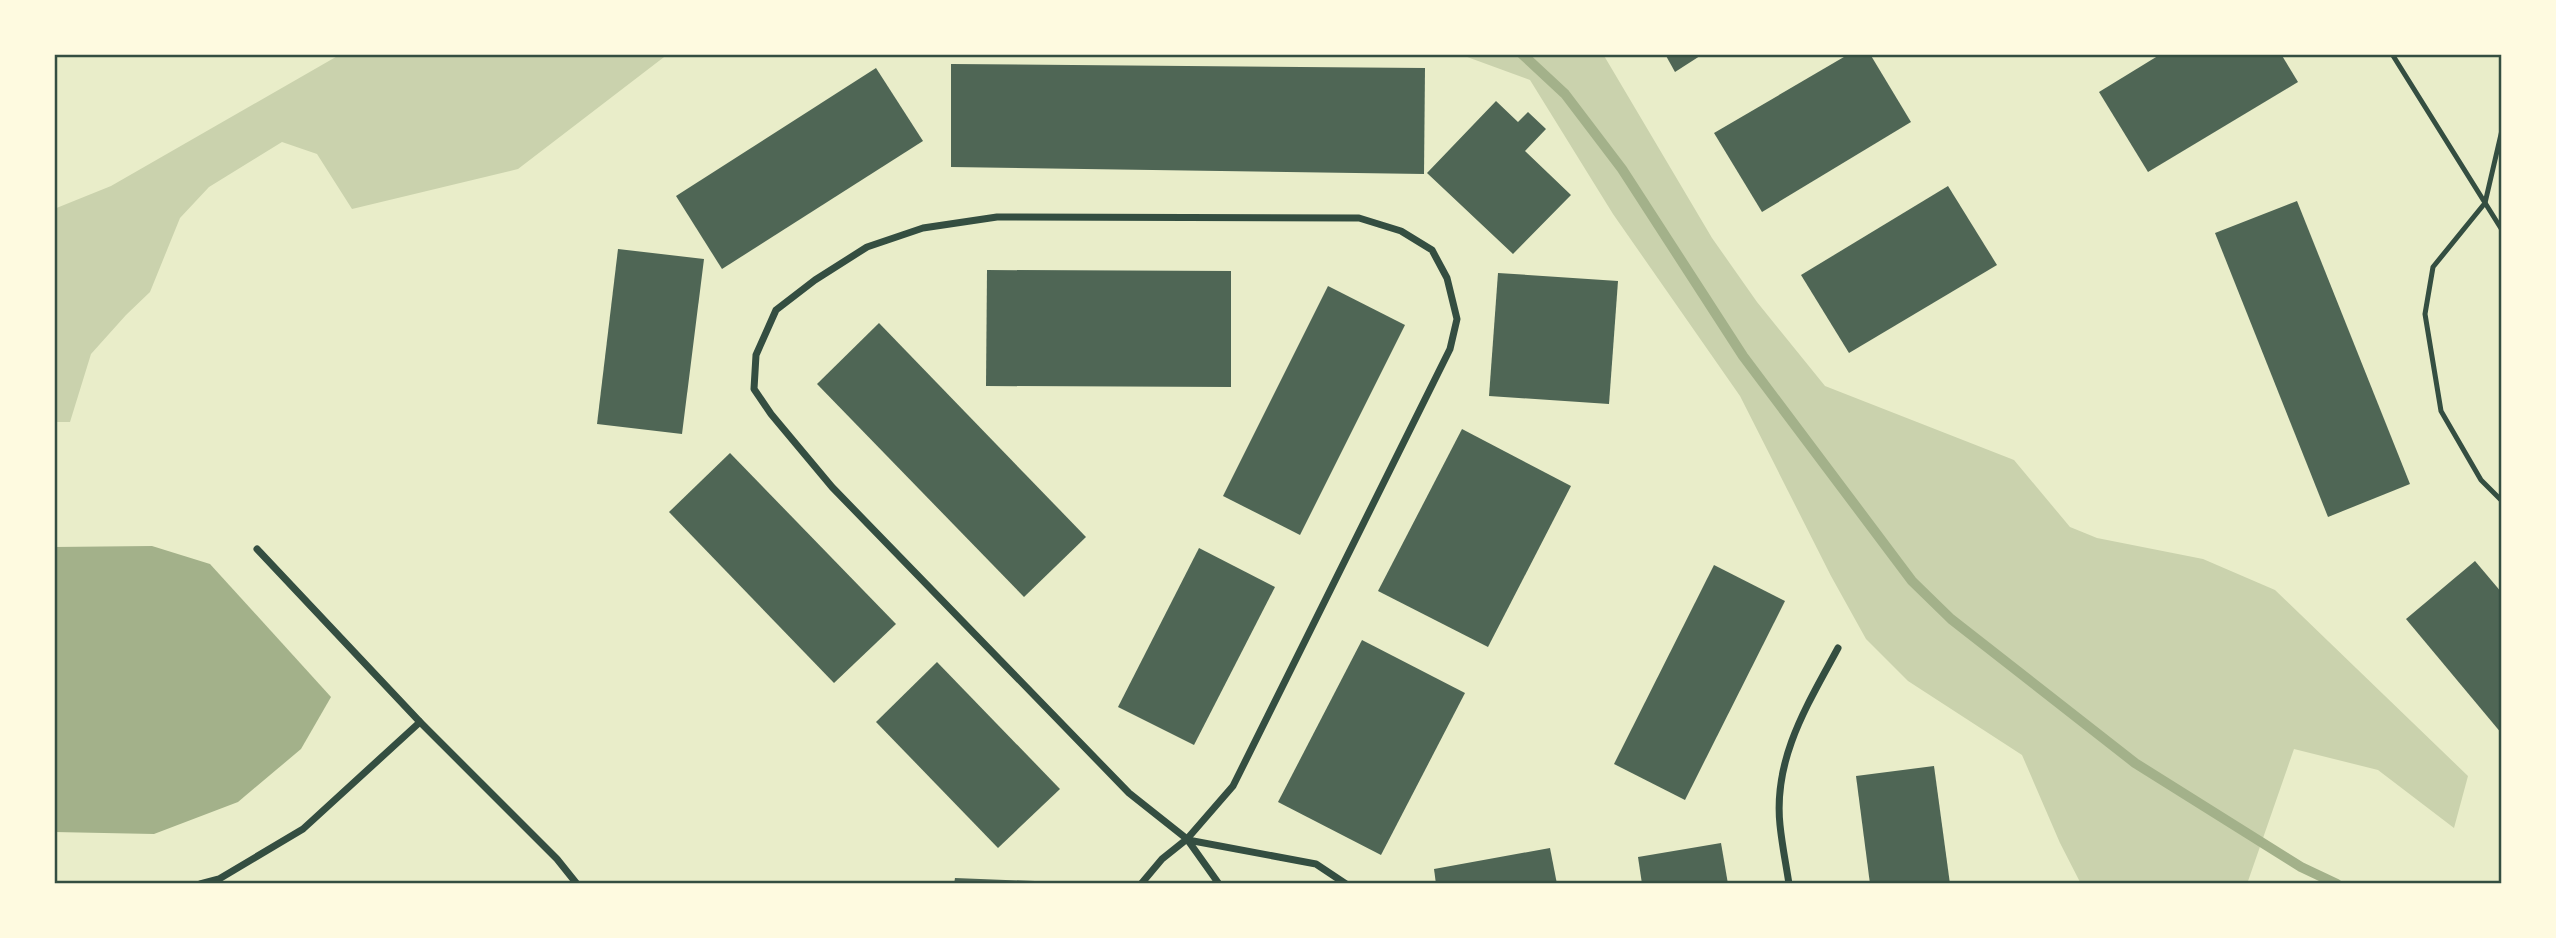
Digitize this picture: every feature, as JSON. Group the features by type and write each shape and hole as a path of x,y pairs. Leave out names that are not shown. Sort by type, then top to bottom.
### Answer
{"street":[{"path":"1141,884 1162,859 1187,839 1233,786 1450,349 1457,318 1447,278 1432,250 1401,231 1359,218 997,218 923,228 867,247 815,280 776,310 756,355 754,389 771,414 832,487 1129,793 1187,839 1219,884"},
{"path":"257,549 420,722 557,859 577,884"},
{"path":"1790,884 1779,823 1783,766 1794,731 1838,648"},
{"path":"200,884 219,879 303,829 420,722"},
{"path":"1187,839 1316,864 1346,884"}],"lane":[{"path":"2392,54 2502,230"},
{"path":"2502,130 2485,203 2433,267 2425,314 2441,411 2481,480 2502,501"}],"shaded area":[{"path":"341,54 668,54 518,169 352,209 317,154 282,142 209,187 180,218 150,292 91,354 70,422 54,422 54,209 111,186"},
{"path":"1459,54 1603,54 1712,238 1757,302 1825,386 2014,460 2070,527 2097,538 2203,559 2275,590 2468,776 2454,828 2378,770 2294,749 2247,884 2081,884 2022,755 1908,681 1866,639 1740,396 1613,214 1530,80"},
{"path":"152,546 210,564 331,697 301,749 238,802 154,834 54,832 54,547"}],"building":[{"path":"1665,54 1703,54 1675,72"},
{"path":"1849,54 1870,54 1911,122 1762,212 1714,133"},
{"path":"2161,54 2281,54 2298,82 2148,172 2099,92"},
{"path":"951,64 1425,68 1424,174 951,167"},
{"path":"876,68 923,141 722,269 676,196"},
{"path":"1496,101 1518,122 1528,112 1546,129 1525,151 1571,195 1513,254 1427,173"},
{"path":"1948,186 1997,265 1849,353 1801,275"},
{"path":"2297,201 2410,484 2328,517 2215,233"},
{"path":"618,249 704,259 682,434 597,424"},
{"path":"987,270 1231,271 1231,387 986,386"},
{"path":"1498,273 1618,281 1609,404 1489,396"},
{"path":"1328,286 1405,325 1300,535 1223,496"},
{"path":"879,323 1086,537 1024,597 817,384"},
{"path":"1462,429 1571,486 1488,647 1378,591"},
{"path":"730,453 896,624 834,683 669,512"},
{"path":"1199,548 1275,587 1194,745 1118,707"},
{"path":"2475,561 2502,593 2502,734 2406,619"},
{"path":"1714,565 1785,601 1685,800 1614,764"},
{"path":"1362,640 1465,693 1381,855 1278,802"},
{"path":"937,662 1060,789 998,848 876,722"},
{"path":"1934,766 1950,884 1870,884 1856,776"},
{"path":"1721,843 1728,884 1642,884 1638,857"},
{"path":"1550,848 1557,884 1436,884 1434,869"},
{"path":"955,878 1061,882 1061,884 954,884"}],"waterway":[{"path":"1522,54 1565,94 1622,169 1743,356 1912,581 1951,619 2135,763 2301,867 2337,884"}]}
